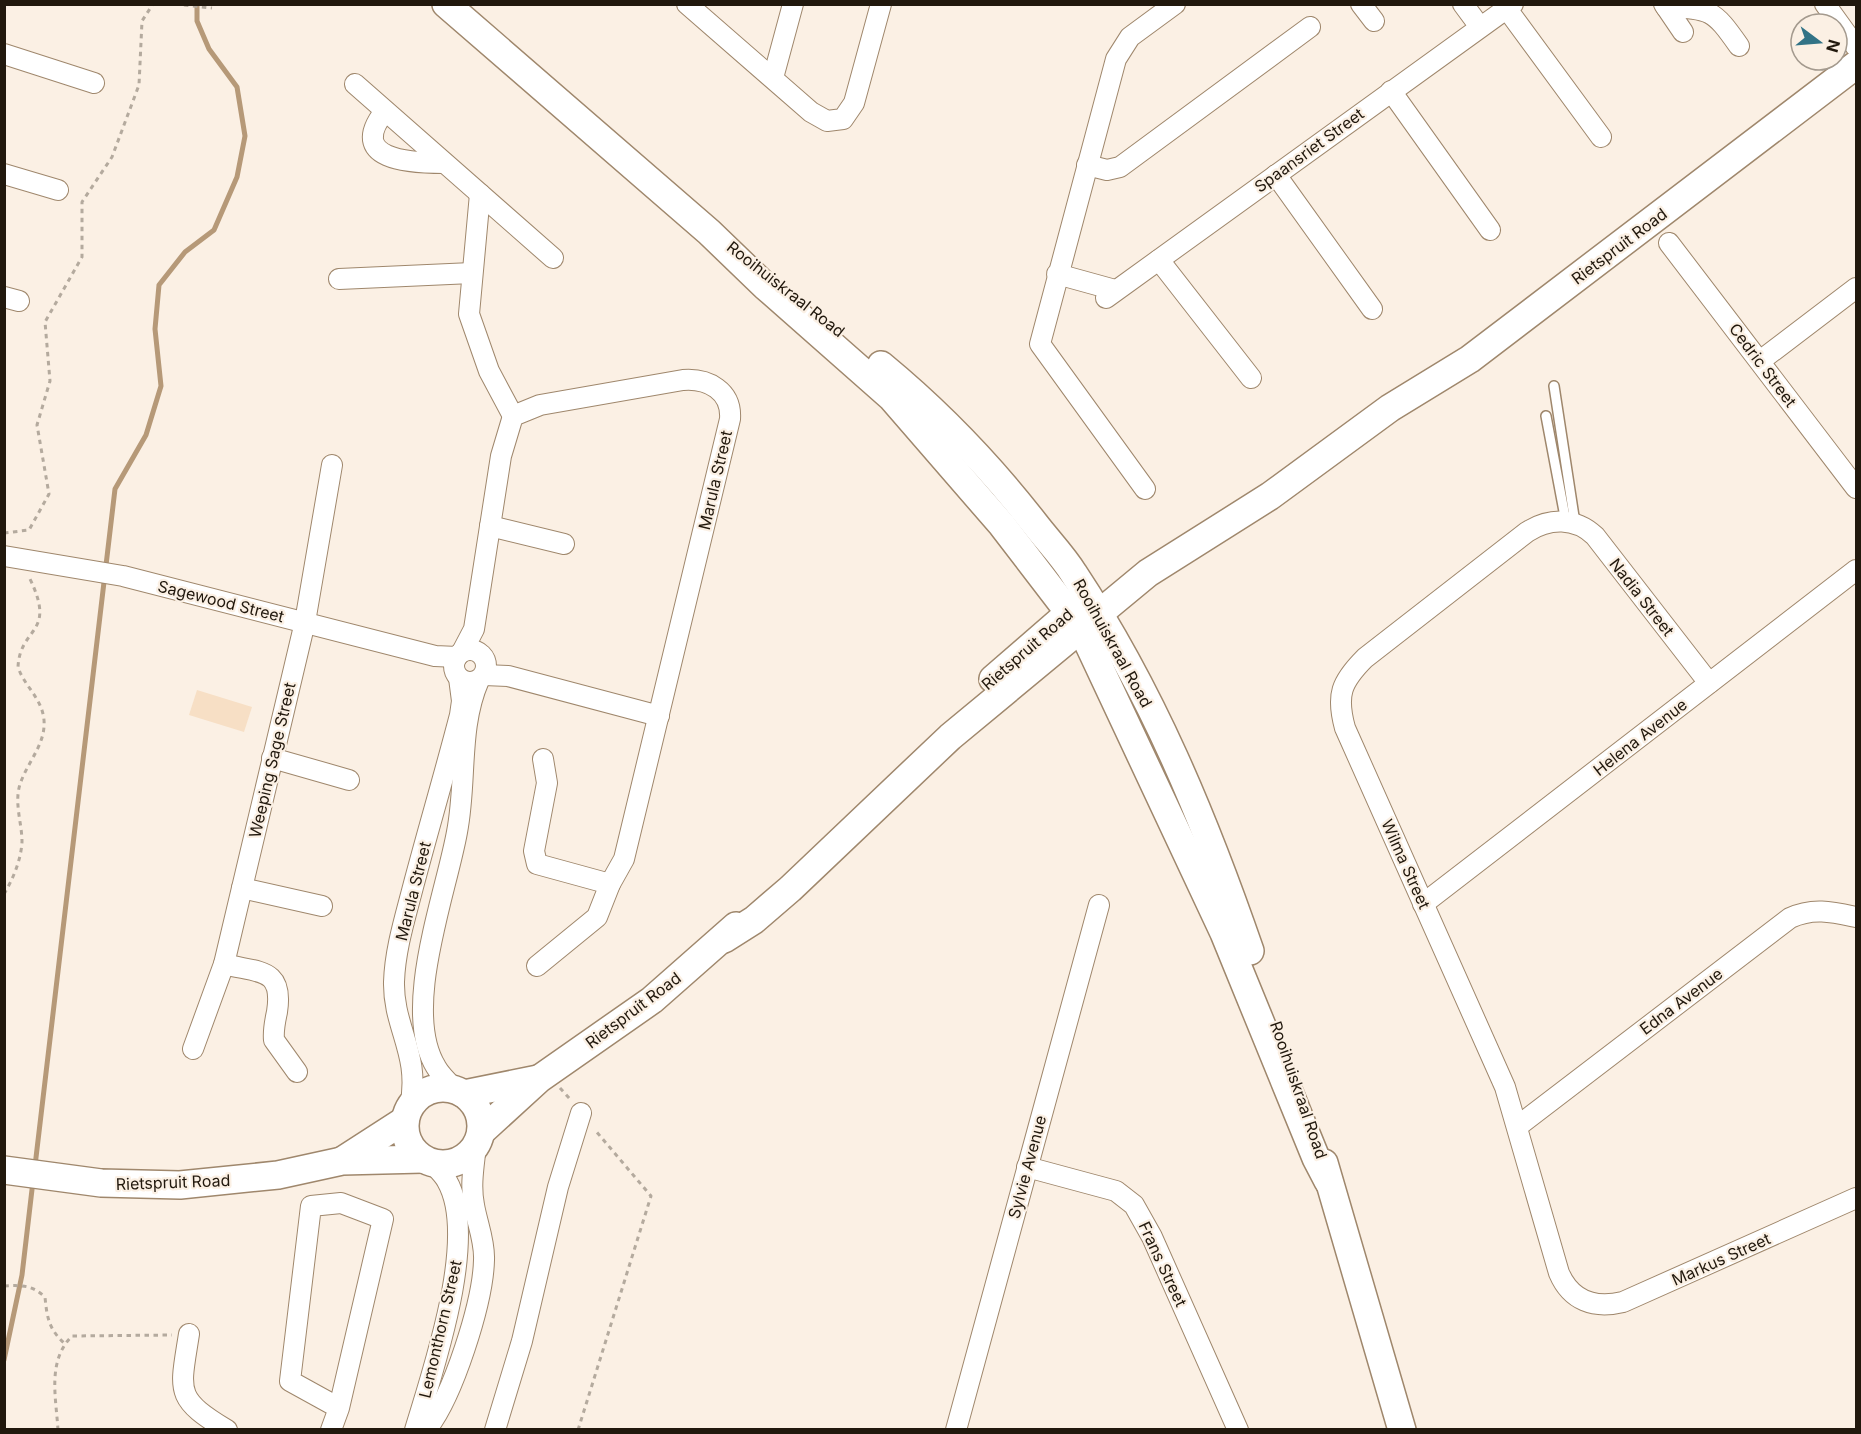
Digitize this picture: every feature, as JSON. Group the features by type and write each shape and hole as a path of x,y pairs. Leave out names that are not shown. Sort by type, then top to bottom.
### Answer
{"street":[{"name":"Rooihuiskraal Road","path":"446,4 709,232 765,286 891,397 1002,525 1084,612 1168,741 1197,804 1309,1115 1402,1430"},
{"path":"773,78 793,4"},
{"path":"698,9 818,117 831,122 843,119 854,103 881,4"},
{"path":"1145,489 1040,344 1057,274 1121,48 1130,38 1175,4"},
{"path":"1361,4 1374,21"},
{"path":"1463,4 1480,27"},
{"path":"1826,4 1857,48"},
{"path":"1665,6 1683,32"},
{"path":"1665,6 1711,12 1721,20 1739,46"},
{"path":"1510,7 1601,137"},
{"name":"Spaansriet Street","path":"1057,274 1111,294 1390,91 1510,7"},
{"path":"1087,165 1107,170 1120,167 1310,27"},
{"path":"4,54 94,83"},
{"name":"Rietspruit Road","path":"478,1139 543,1076 651,1000 724,939 802,858 941,725 1084,612 1277,491 1376,418 1493,343 1857,65"},
{"path":"355,84 553,258"},
{"path":"1390,91 1490,230"},
{"path":"385,111 373,131 374,143 378,151 396,159 444,163"},
{"path":"4,174 58,190"},
{"path":"1276,175 1372,309"},
{"path":"480,194 469,308 472,325 489,371 513,416"},
{"name":"Cedric Street","path":"1669,243 1857,488"},
{"path":"1159,260 1251,378"},
{"path":"339,279 472,273"},
{"path":"1760,361 1857,288"},
{"name":"Marula Street","path":"461,1092 435,1067 424,1034 423,992 431,945 458,831 474,629 505,437 513,416 540,405 694,379 715,386 727,400 730,419 624,859 610,884 600,911 591,924 537,966"},
{"name":"Weeping Sage Street","path":"193,1049 224,964 305,622 332,465"},
{"name":"Wilma Street","path":"1571,523 1543,523 1527,532 1365,658 1349,676 1340,693 1345,728 1497,1067 1518,1126 1559,1273 1563,1282 1582,1302"},
{"name":"Nadia Street","path":"1571,523 1595,536 1709,683"},
{"path":"490,526 564,544"},
{"name":"Sagewood Street","path":"4,556 123,576 659,716"},
{"name":"Helena Avenue","path":"1423,904 1857,570"},
{"name":"Marula Street","path":"408,1113 413,1092 412,1065 394,990 400,939 460,715 470,665"},
{"path":"272,758 349,780"},
{"path":"543,759 547,783 534,852 537,864 610,884"},
{"path":"242,888 322,906"},
{"name":"Sylvie Avenue","path":"956,1430 1099,905"},
{"name":"Edna Avenue","path":"1518,1126 1790,918 1800,913 1824,911 1857,917"},
{"path":"400,939 431,945"},
{"path":"224,964 267,975 276,982 280,993 274,1040 297,1072"},
{"name":"Rietspruit Road","path":"461,1092 543,1076"},
{"path":"434,1089 461,1092 478,1112 478,1139 457,1162 428,1161 408,1142 408,1113 420,1095 434,1089"},
{"name":"Rietspruit Road","path":"342,1161 408,1113"},
{"path":"495,1430 522,1341 558,1187 581,1113"},
{"name":"Lemonthorn Street","path":"426,1430 445,1399 477,1302 484,1260 472,1186 478,1139"},
{"name":"Rietspruit Road","path":"4,1170 101,1184 180,1185 278,1175 342,1161 428,1161"},
{"name":"Lemonthorn Street","path":"415,1430 450,1296 459,1247 457,1217 447,1181 428,1161"},
{"name":"Frans Street","path":"1027,1167 1116,1191 1134,1206 1152,1237 1238,1430"},
{"name":"Markus Street","path":"1582,1302 1604,1306 1623,1302 1857,1198"},
{"path":"331,1430 339,1408 383,1220 341,1203 311,1206 290,1381 339,1408"},
{"path":"450,1296 477,1302"},
{"path":"189,1334 183,1376 185,1397 199,1413 227,1430"}],"lane":[{"path":"1554,386 1571,523"},
{"path":"1546,416 1571,523"}],"path":[{"path":"4,533 28,530 50,494 37,425 50,381 45,321 81,257 81,202 112,157 139,85 142,21 153,4"},
{"path":"175,4 212,8"},
{"path":"4,894 20,856 22,842 17,803 19,789 44,733 44,720 38,699 18,667 20,653 39,626 41,612 28,573"},
{"path":"543,1076 581,1113 651,1196 578,1430"},
{"path":"4,1286 22,1285 36,1289 45,1297 48,1322 53,1333 65,1343"},
{"path":"58,1430 54,1367 65,1343 72,1336 189,1334"}],"shaded area":[{"path":"197,690 252,707 244,732 189,715"}],"waterway":[{"path":"35,1166 115,489 146,435 161,386 155,329 159,285 185,252 214,230 237,177 245,136 237,87 209,49 197,21 197,4"},
{"path":"4,1360 22,1275 33,1181"}]}
